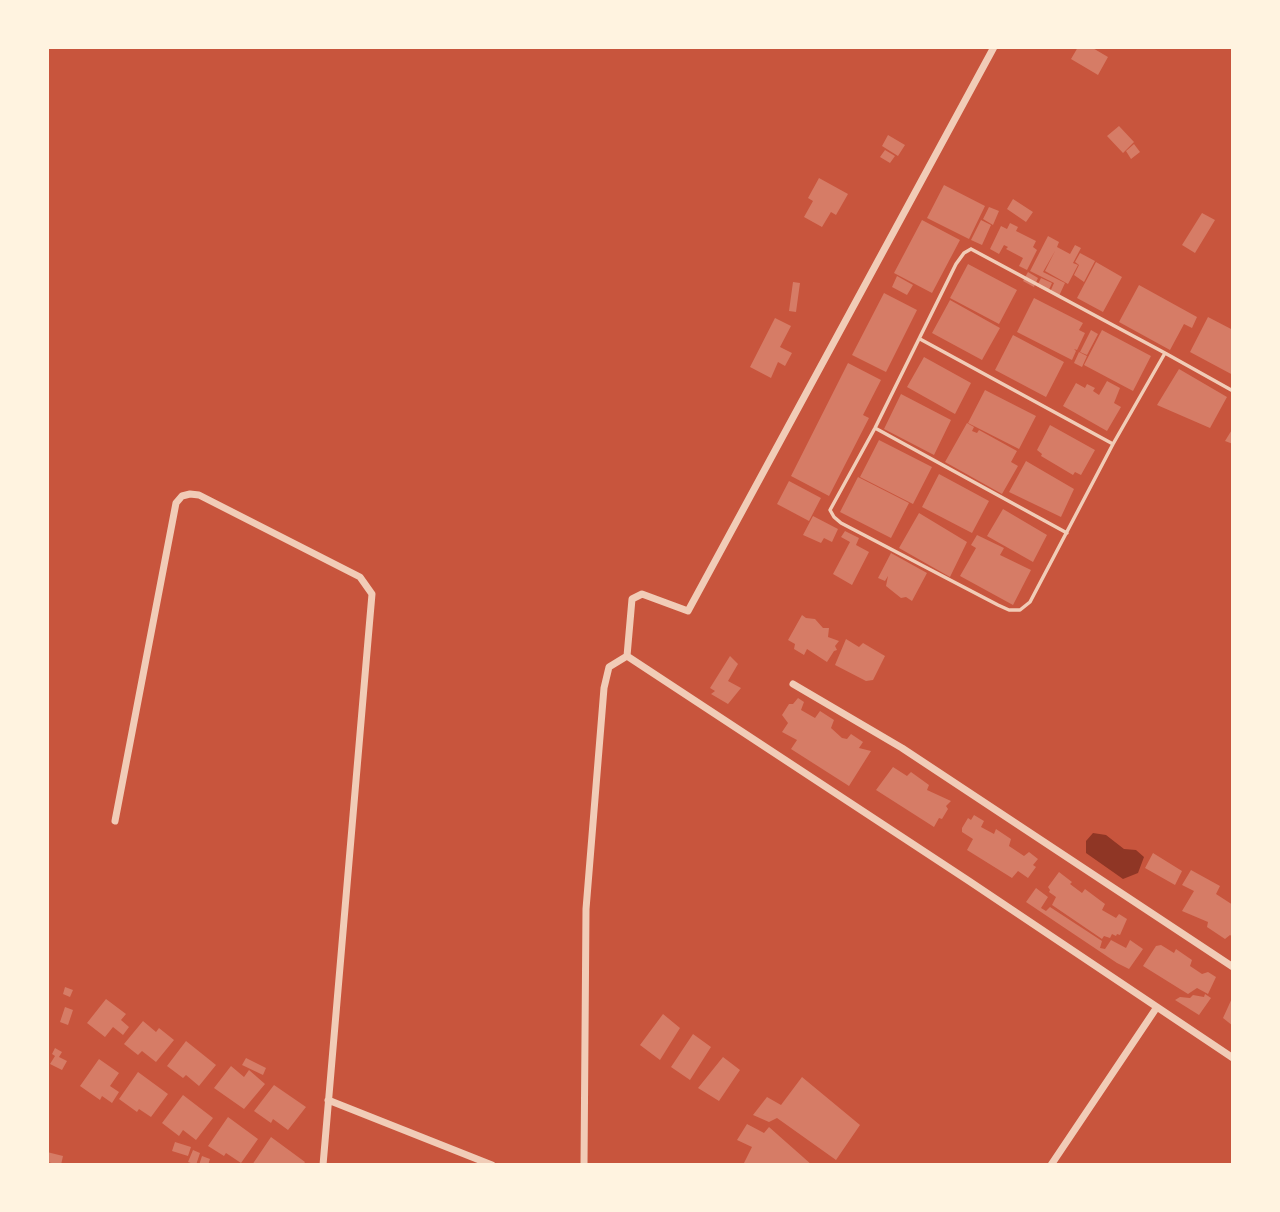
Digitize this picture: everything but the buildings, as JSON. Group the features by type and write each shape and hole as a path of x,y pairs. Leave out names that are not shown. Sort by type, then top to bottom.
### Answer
{"street":[{"path":"626,656 632,599 642,594 688,611 994,47"},
{"path":"116,821 176,503 182,496 199,495 360,577 372,594 323,1165"},
{"path":"626,656 1233,1058"},
{"path":"584,1165 586,909 603,702 608,667 626,656"},
{"path":"793,684 902,748 1233,967"},
{"path":"1051,1165 1157,1007"},
{"path":"328,1100 492,1165"}],"lane":[{"path":"1165,353 1030,602 1020,610 1009,610 841,523 830,510 920,339 956,264 964,253 971,249 1165,353 1233,391"},
{"path":"920,339 1114,444"},
{"path":"874,428 1068,533"}],"shaded area":[{"path":"1093,833 1106,835 1124,849 1136,850 1144,857 1138,873 1123,879 1086,853 1086,841"}]}
